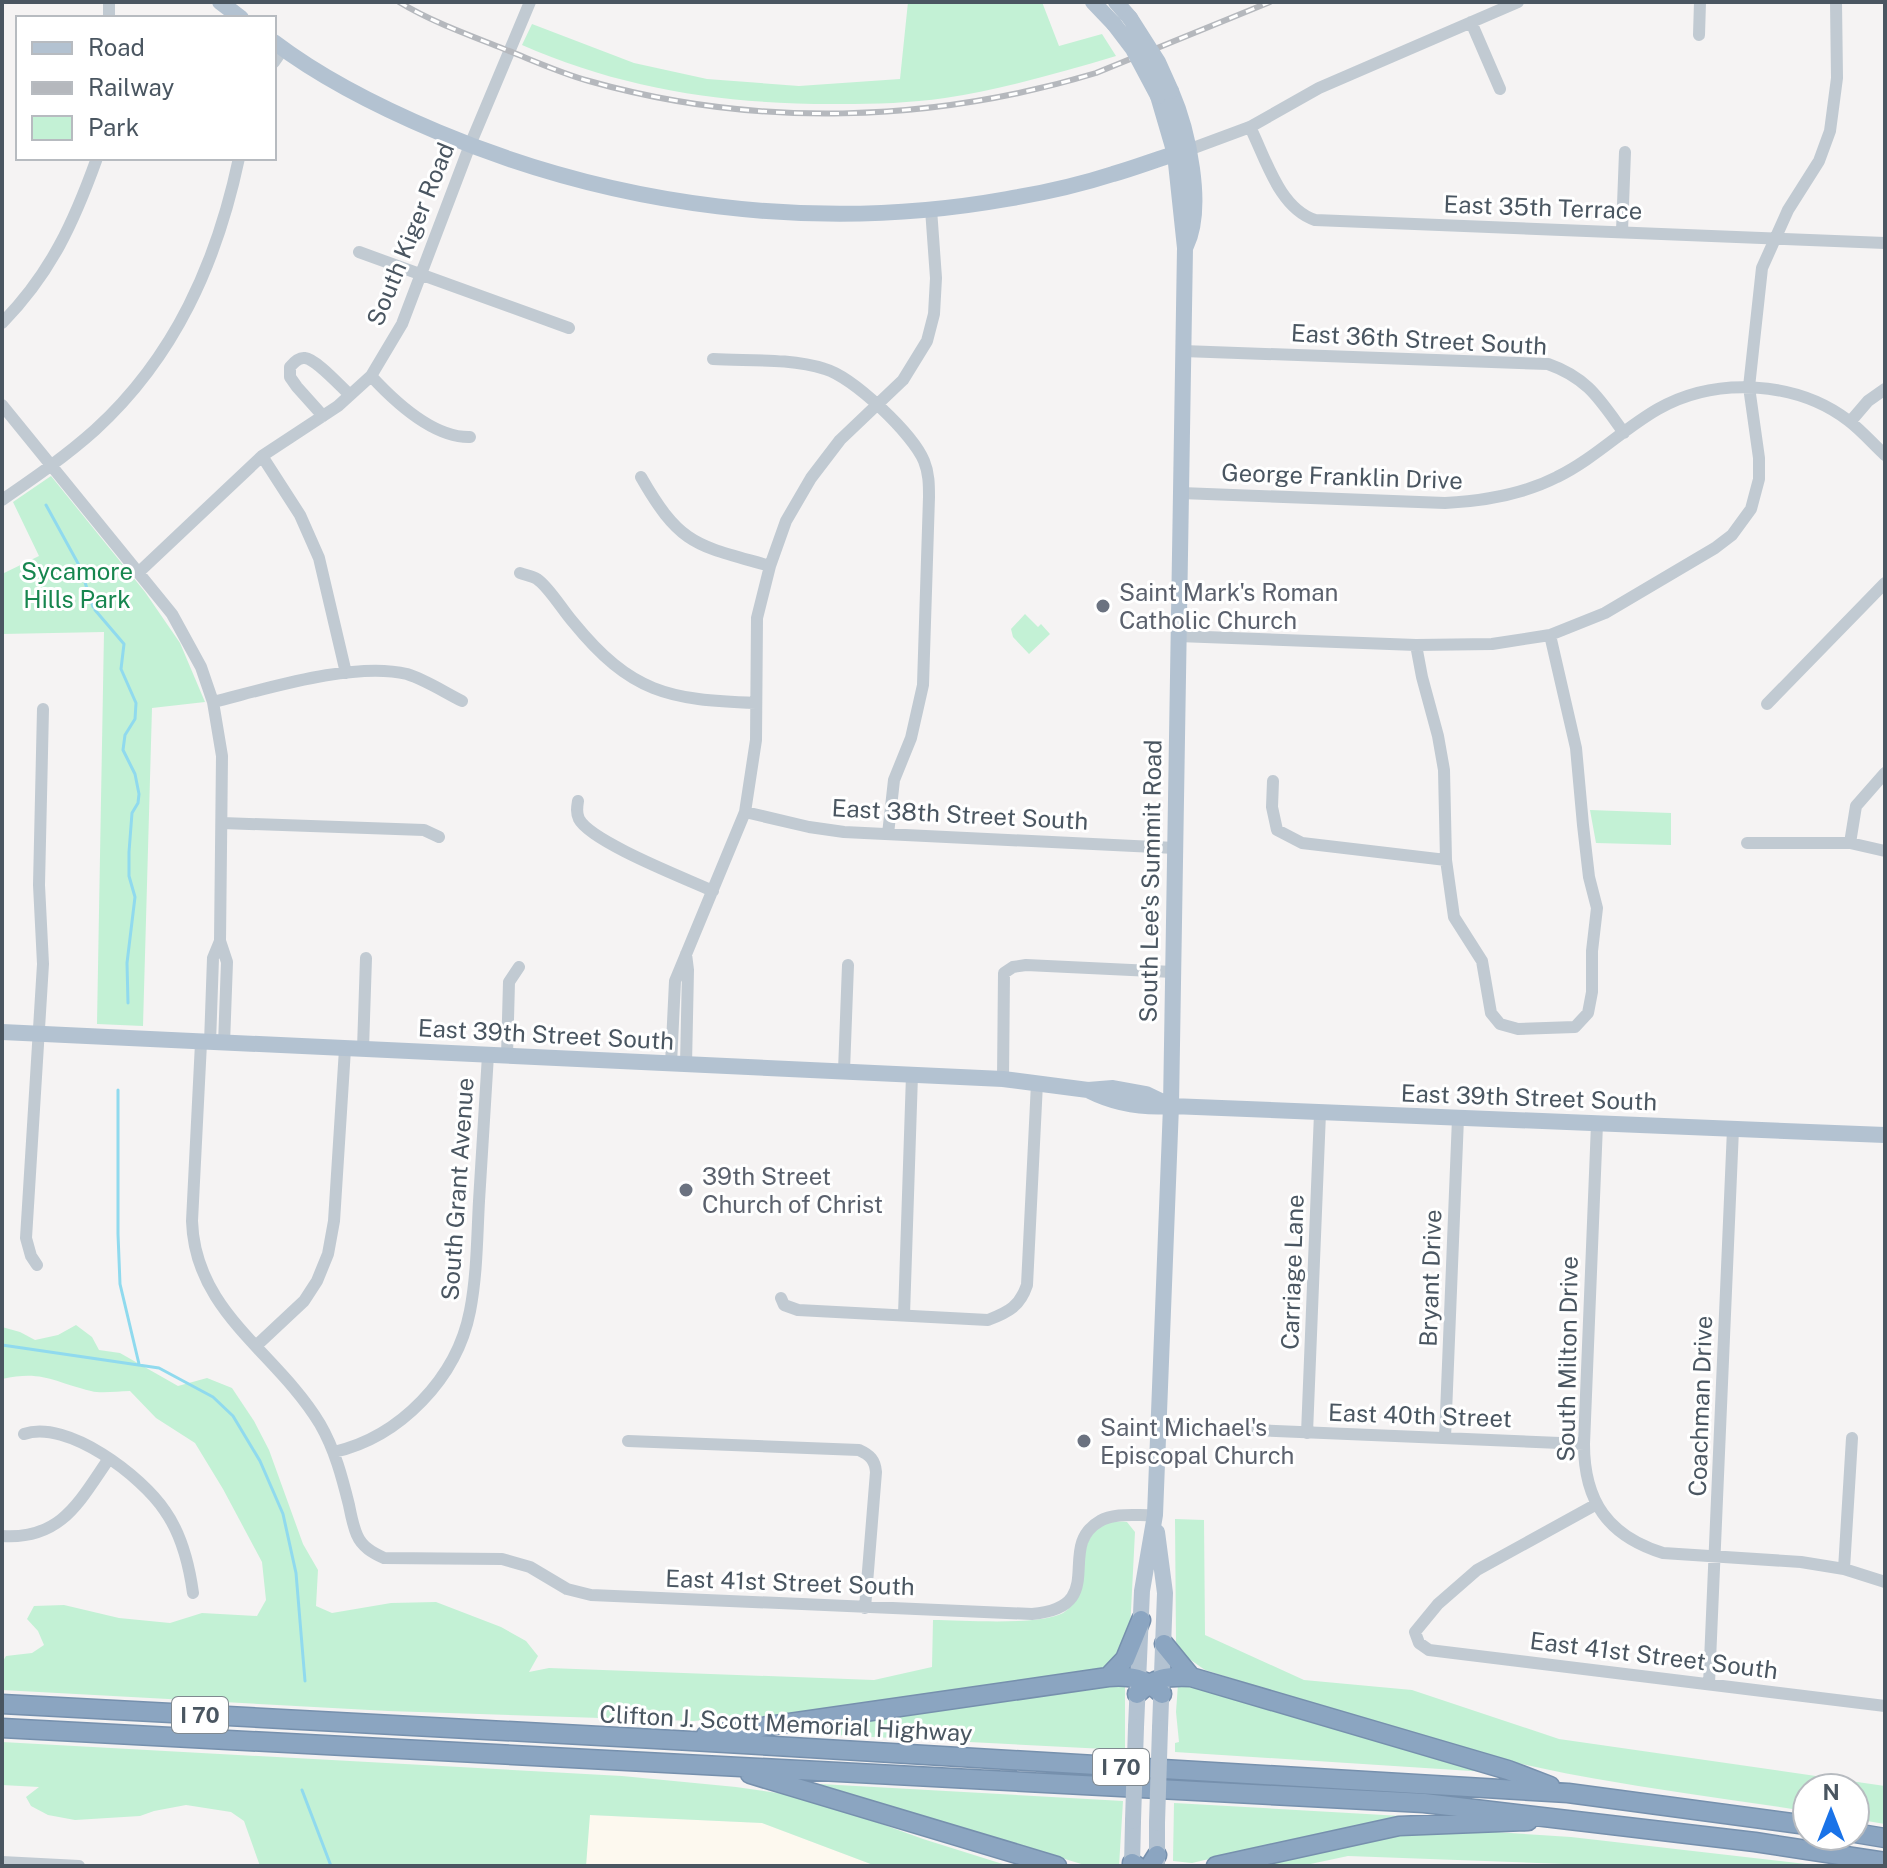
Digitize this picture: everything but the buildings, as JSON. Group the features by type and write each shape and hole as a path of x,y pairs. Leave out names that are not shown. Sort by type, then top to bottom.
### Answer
{"highway":[{"path":"1108,1677 1125,1659 1141,1620"},
{"path":"1164,1644 1191,1677"},
{"path":"674,1740 1108,1677 1150,1685 1191,1677 1508,1770 1568,1793"},
{"name":"Clifton J. Scott Memorial Highway","path":"2,1704 1568,1793"},
{"name":"Clifton J. Scott Memorial Highway","path":"2,1728 1424,1803 1558,1816"},
{"path":"725,1766 1057,1866"},
{"name":"I 70","path":"1568,1793 1791,1823"},
{"path":"1216,1866 1399,1826 1513,1824 1558,1816"},
{"name":"I 70","path":"1558,1816 1885,1862"}],"main road":[{"path":"220,2 238,16"},
{"name":"South Lee's Summit Road","path":"1093,2 1122,21 1152,50 1165,93 1180,113 1181,152 1194,224 1185,248 1171,1106 1159,1426 1155,1515 1142,1591 1141,1620 1160,1728 1157,1823 1144,1864"},
{"name":"South Lee's Summit Road","path":"1116,2 1122,21"},
{"path":"277,51 363,97 470,145 579,181 702,205 809,213 931,209 1005,200 1075,186 1181,152"},
{"name":"East 39th Street South","path":"2,1032 1003,1079 1088,1090 1110,1100 1147,1108 1171,1106 1885,1135"},
{"name":"South Lee's Summit Road","path":"1144,1864 1133,1821 1136,1727 1164,1644 1165,1593 1155,1515"}],"street":[{"name":"South Kiger Road","path":"138,573 262,456 323,416 371,376 402,324 470,145 530,2"},
{"path":"1181,152 1250,127 1319,88 1518,2"},
{"path":"1699,35 1700,2"},
{"path":"1178,636 1416,645 1492,644 1550,635 1605,613 1715,548 1743,523 1755,496 1760,467 1749,387 1762,268 1788,210 1819,161 1830,131 1837,78 1836,2"},
{"path":"1471,22 1500,89"},
{"name":"East 35th Terrace","path":"1250,127 1290,205 1303,216 1315,220 1885,243"},
{"path":"1622,231 1625,152"},
{"path":"2,323 28,295 63,242 96,160"},
{"path":"2,500 51,466 96,429 137,387 184,319 215,249 238,160"},
{"path":"678,1064 688,970 686,954 745,812 753,762 757,618 770,566 786,521 811,478 840,440 903,380 917,361 932,328 936,278 931,209"},
{"path":"359,252 569,328"},
{"name":"East 36th Street South","path":"1183,351 1548,364 1568,371 1586,383 1624,433"},
{"path":"323,416 290,377 290,367 296,360 304,357 313,360 350,395"},
{"path":"713,359 790,363 829,370 847,380 875,405 911,440 923,459 929,477 923,685 911,738 894,780 888,834"},
{"path":"371,376 388,394 447,435 470,437"},
{"name":"George Franklin Drive","path":"1181,493 1445,503 1482,501 1555,479 1658,409 1680,399 1711,391 1749,387 1799,395 1826,406 1850,422 1885,455"},
{"path":"1850,422 1868,401 1885,389"},
{"path":"2,405 183,630 213,702 222,756 220,941 227,962 192,1184 192,1239 202,1275 215,1297 303,1398 334,1452"},
{"path":"262,456 300,515 319,558 346,673"},
{"path":"641,477 659,509 685,537 699,545 770,566"},
{"path":"520,573 537,580 597,652 639,683 666,694 695,700 756,703"},
{"path":"1767,704 1885,583"},
{"path":"1416,645 1444,770 1446,860 1454,917 1482,961 1491,1013 1500,1024 1518,1029 1575,1027 1588,1013 1592,992 1592,951 1597,908 1589,877 1576,748 1550,635"},
{"path":"213,702 346,673 380,670 423,680 462,701"},
{"path":"37,1265 26,1238 43,964 39,885 43,709"},
{"path":"1850,843 1856,806 1885,773"},
{"path":"1273,781 1272,807 1277,830 1302,843 1446,860"},
{"path":"578,801 579,818 584,825 609,843 713,891"},
{"name":"East 38th Street South","path":"745,812 809,827 888,834 1175,848"},
{"path":"222,823 424,830 439,837"},
{"path":"1747,843 1850,843 1885,851"},
{"path":"363,1049 366,958"},
{"path":"844,1071 848,965"},
{"path":"1003,1079 1004,973 1013,967 1026,965 1173,972"},
{"path":"507,1056 509,982 519,967"},
{"path":"257,1345 304,1301 317,1281 328,1254 334,1221 345,1049"},
{"name":"South Grant Avenue","path":"334,1452 371,1440 408,1414 441,1378 462,1338 474,1287 488,1055"},
{"path":"904,1315 912,1075"},
{"path":"781,1298 784,1305 798,1310 988,1320 1007,1313 1021,1302 1027,1285 1037,1083"},
{"name":"Carriage Lane","path":"1307,1433 1320,1113"},
{"name":"Bryant Drive","path":"1445,1438 1458,1118"},
{"name":"South Milton Drive","path":"1595,1505 1584,1464 1584,1444 1597,1124"},
{"name":"Coachman Drive","path":"1709,1684 1733,1129"},
{"name":"East 40th Street","path":"1159,1426 1584,1444"},
{"path":"24,1434 37,1430 69,1436 140,1482 166,1511 184,1550 193,1593"},
{"path":"1844,1569 1852,1438"},
{"path":"628,1441 859,1450 872,1458 876,1472 865,1608"},
{"name":"East 41st Street South","path":"334,1452 357,1537 369,1550 384,1558 502,1559 530,1567 567,1589 591,1595 865,1608 1050,1612 1067,1605 1076,1591 1081,1546 1092,1527 1114,1516 1155,1515"},
{"path":"2,1536 29,1535 52,1527 69,1515 108,1460"},
{"path":"1595,1505 1616,1528 1645,1547 1663,1553 1801,1562 1844,1569 1885,1582"},
{"name":"East 41st Street South","path":"1595,1505 1463,1580 1415,1632 1419,1643 1429,1650 1885,1706"},
{"path":"2,1862 79,1866"}],"shaded area":[{"path":"589,1815 762,1823 876,1866 586,1866"}],"green space":[{"path":"908,2 1042,2 1059,46 1102,34 1116,56 1010,85 945,98 800,104 718,98 639,84 522,45 532,24 634,63 707,79 799,86 900,79"},
{"name":"Sycamore Hills Park","path":"51,476 145,592 180,643 205,702 152,708 143,1026 97,1024 104,632 2,634 2,574 39,556 13,502"},
{"path":"1025,614 1050,634 1029,654 1013,637 1011,629"},
{"path":"1590,810 1671,813 1671,845 1596,843"},
{"path":"76,1325 92,1337 99,1350 120,1353 178,1386 207,1378 232,1388 269,1450 303,1544 318,1570 316,1606 332,1613 391,1603 436,1602 501,1627 526,1641 538,1656 529,1672 549,1668 874,1680 932,1667 933,1620 1019,1621 1063,1613 1072,1604 1077,1591 1088,1543 1095,1531 1108,1523 1127,1522 1135,1532 1130,1630 1119,1654 1098,1670 793,1714 693,1721 388,1711 2,1690 2,1663 6,1656 32,1653 44,1645 38,1631 27,1619 34,1606 64,1605 119,1618 170,1623 202,1613 257,1616 266,1600 262,1562 195,1443 156,1418 130,1391 95,1392 38,1376 2,1379 2,1327 35,1340 58,1335"},
{"path":"1175,1519 1204,1520 1205,1635 1304,1680 1412,1690 1559,1739 1791,1772 1791,1809 1600,1780 1449,1746 1205,1670 1178,1651"},
{"path":"1125,1682 1125,1750 776,1732"},
{"path":"1178,1684 1487,1772 1175,1752 1175,1743 1179,1742 1176,1712"},
{"path":"2,1742 622,1776 736,1787 791,1795 832,1806 1009,1866 876,1866 762,1823 590,1815 586,1866 260,1866 244,1821 231,1812 186,1805 140,1816 75,1820 48,1815 31,1806 26,1797 39,1787 2,1785"},
{"path":"802,1783 1123,1801 1119,1866 1088,1866"},
{"path":"1871,1784 1885,1786 1885,1824 1871,1822"},
{"path":"1174,1803 1419,1817 1353,1826 1192,1863 1173,1861"},
{"path":"1464,1830 1571,1837 1823,1866 1617,1866 1348,1856 1301,1866 1242,1866 1379,1838"}],"waterway":[{"path":"46,505 80,567 93,607"},
{"path":"95,610 124,644 121,669 136,703 135,719 125,735 123,750 135,774 139,794 132,813 129,852 129,876 135,897 127,963 128,1003"},
{"path":"118,1090 120,1284 139,1364"},
{"path":"2,1345 159,1368 213,1397 233,1416 260,1461 283,1514 296,1573 305,1681"},
{"path":"302,1790 331,1866"}],"railway":[{"path":"399,2 451,28 589,81 715,107 843,113 907,110 1034,90 1096,73 1270,2"}],"place":[{"name":"Saint Mark's Roman Catholic Church","path":"1103,606"},
{"name":"39th Street Church of Christ","path":"686,1190"},
{"name":"Saint Michael's Episcopal Church","path":"1084,1441"}]}
